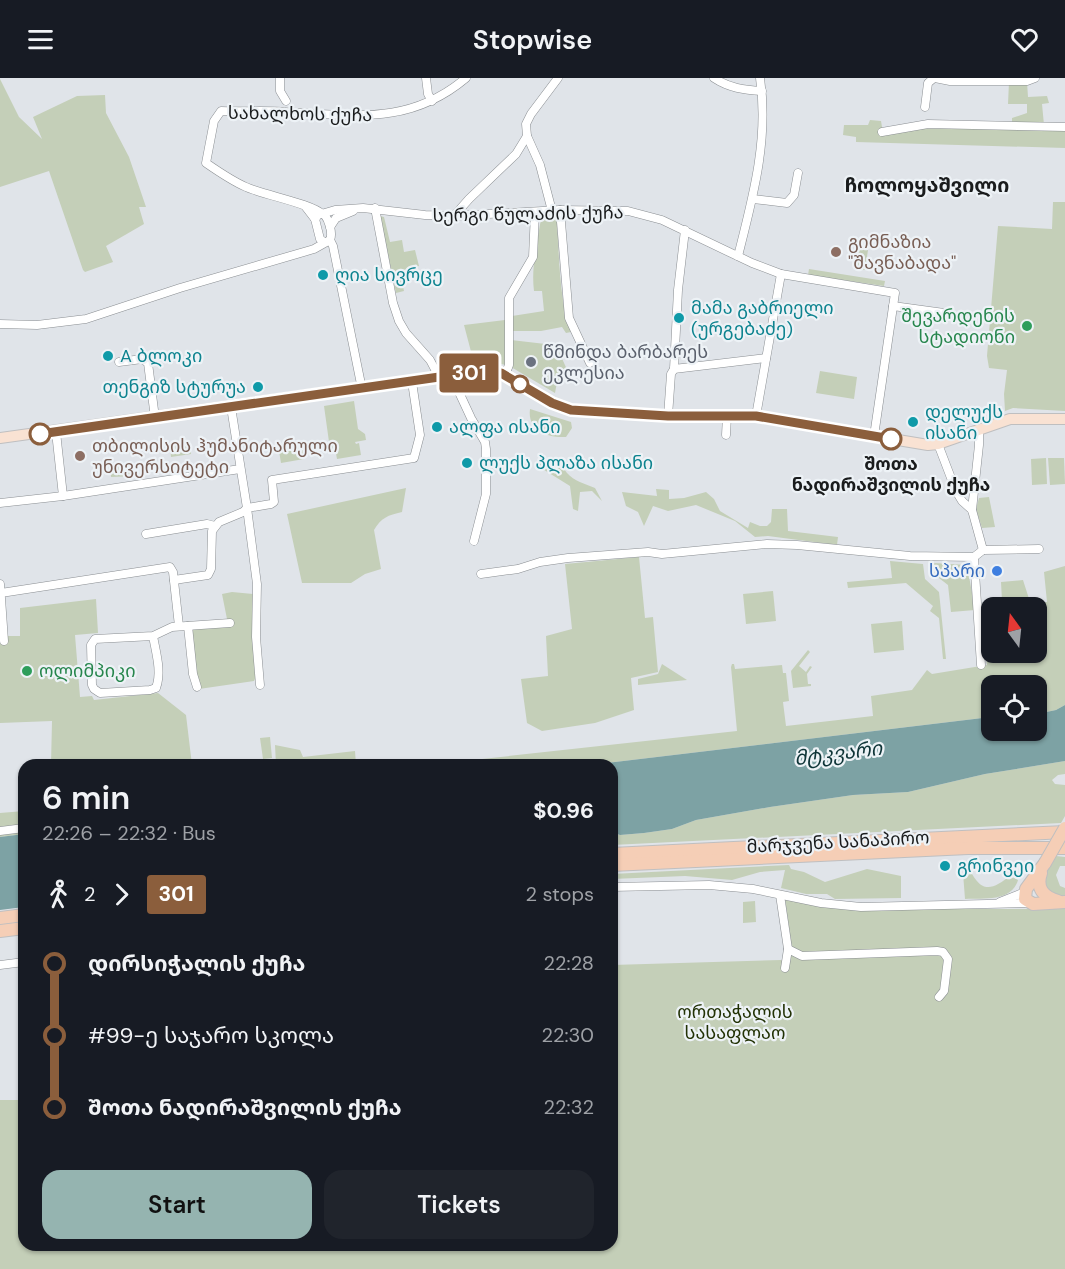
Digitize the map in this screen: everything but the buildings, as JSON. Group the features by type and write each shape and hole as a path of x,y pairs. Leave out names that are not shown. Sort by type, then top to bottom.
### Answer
{"highway":[{"name":"მარჯვენა სანაპირო","path":"618,854 1065,830"},
{"path":"1063,902 1033,894 1045,863 1065,830"},
{"name":"მარჯვენა სანაპირო","path":"618,866 968,848 1065,848"},
{"path":"0,918 18,916"},
{"path":"0,931 18,929"}],"main road":[{"path":"0,438 487,371 505,375 552,403 571,410 668,416 756,416 928,445 938,444 1010,419 1065,418"}],"street":[{"path":"280,78 280,91 286,101"},
{"path":"426,78 428,94 432,101 450,92 466,78"},
{"path":"558,78 531,114 526,124 526,136 540,165 556,211 569,318 590,363"},
{"path":"714,78 728,86 742,90 762,91"},
{"path":"738,256 753,199 762,132 764,110 760,78"},
{"path":"925,107 928,83 935,78 950,81 1027,81 1035,78"},
{"name":"სახალხოს ქუჩა","path":"321,216 318,210 247,188 206,163 214,120 221,111 285,111 367,116 396,112 432,101"},
{"path":"882,132 927,121 1065,127"},
{"path":"454,216 516,154 526,136"},
{"path":"753,199 787,203 794,195 798,173"},
{"name":"სერგი წულაძის ქუჩა","path":"330,227 341,216 363,208"},
{"name":"სერგი წულაძის ქუჩა","path":"321,216 335,210 363,208 454,216 556,211 628,211 662,220 758,266 781,274 895,293 893,306"},
{"path":"375,208 393,303 399,321 406,333 445,376 485,442 486,494 474,541"},
{"path":"505,375 509,365 509,298 533,257 536,212"},
{"path":"0,324 37,325 86,319 180,288 317,248 332,236 330,227 321,216"},
{"path":"304,251 319,234 321,216"},
{"path":"668,416 685,230"},
{"path":"319,234 320,239 333,246 362,389"},
{"path":"756,416 781,274"},
{"path":"874,436 893,306 944,313"},
{"path":"674,369 766,358"},
{"path":"119,362 141,359 148,363 155,418"},
{"path":"174,580 210,573 212,531 215,526 247,508 274,502 272,480 414,458 420,435 412,382"},
{"path":"231,407 257,585 256,637 260,685"},
{"path":"726,435 727,416"},
{"path":"979,429 972,510 983,550"},
{"path":"56,432 63,496"},
{"path":"938,444 956,491 962,501 972,510"},
{"path":"0,503 63,496 240,469"},
{"path":"146,534 207,524 215,526"},
{"path":"481,574 568,558 648,552 662,554 767,544 797,544 910,556 974,557 983,550 1039,549"},
{"path":"974,557 981,665"},
{"path":"1,593 170,567 173,572 179,626"},
{"path":"0,584 4,641"},
{"path":"153,636 159,681 156,688 100,693 94,689 92,685 92,642 99,639 153,636 164,629 179,626 230,623"},
{"path":"188,626 193,674 197,687"},
{"path":"0,831 18,829"},
{"path":"618,886 709,885 753,889 821,903 861,907 987,904 1033,894"},
{"path":"987,904 1033,894"},
{"path":"780,895 788,949 785,968"},
{"path":"788,949 802,956 943,952 948,959 944,991 939,997"},
{"path":"0,965 18,963"}],"green space":[{"path":"0,79 19,117 42,139 33,117 77,96 105,95 106,113 129,157 146,207 139,207 144,224 106,246 113,262 85,272 83,270 49,171 0,187"},
{"path":"1009,82 1027,82 1028,97 1047,96 1049,103 1042,104 1044,125 1012,124 1012,118 1027,113 1027,104 1008,104"},
{"path":"870,120 881,121 883,133 926,127 1065,129 1065,148 856,142 856,137 843,135 844,125 868,125"},
{"name":"შევარდენის სტადიონი","path":"1053,202 1065,202 1065,411 1013,408 1005,411 1004,394 1007,370 989,368 987,356 998,226 1052,229"},
{"path":"380,216 384,217 390,242 402,240 404,252 415,250 419,266 399,271 404,291 396,293"},
{"path":"557,218 562,292 571,332 566,333 562,327 541,331 512,331 512,316 544,311 542,291 534,291 535,255 541,219"},
{"path":"858,249 868,250 865,270 855,269"},
{"path":"809,269 885,281 884,286 808,275"},
{"path":"505,320 506,365 491,362 474,363 464,325"},
{"path":"511,340 554,345 570,376 557,382 555,393 511,367"},
{"path":"820,371 857,377 854,399 816,393"},
{"path":"354,401 358,429 365,434 366,440 355,442 359,443 361,455 337,459 335,448 330,449 324,406"},
{"path":"530,409 571,422 572,428 566,437 545,434 532,422"},
{"path":"189,443 191,454 171,457 170,446"},
{"path":"302,447 304,459 281,463 279,451"},
{"path":"553,457 573,478 595,488 602,501 592,491 580,492 578,511 573,509 570,486 541,468 539,463 546,463"},
{"path":"1046,458 1047,484 1032,485 1031,459"},
{"path":"1048,458 1064,458 1065,484 1050,485"},
{"path":"134,464 135,476 111,477 110,465"},
{"path":"406,488 402,512 385,518 374,530 381,569 365,574 351,583 302,583 287,514"},
{"path":"656,489 669,490 669,499 684,498 706,492 714,499 720,511 748,528 750,522 767,526 771,522 772,509 787,509 788,531 838,537 837,545 768,536 755,537 735,521 696,505 668,511 653,506 644,526 638,512 626,506 622,492 657,496"},
{"path":"989,497 995,527 982,528 976,509 979,498"},
{"path":"639,557 645,618 653,617 658,672 631,678 634,710 595,723 542,731 527,723 521,679 548,676 546,636 572,629 565,564"},
{"path":"890,561 923,564 925,579 939,592 946,659 943,659 939,618 930,611 933,606 906,583 848,588 847,582 892,578"},
{"path":"934,563 967,565 975,610 951,612 948,585 935,575"},
{"path":"1065,566 1065,705 1056,710 1047,712 1047,675 981,675 981,718 618,762 618,759 482,759 737,731 732,664 735,669 782,665 783,673 786,673 789,701 783,702 786,726 873,716 871,696 912,690 927,670 932,674 987,665 987,663 1047,663 1047,597 1044,572"},
{"path":"1023,580 1028,597 1002,597 1001,582"},
{"path":"773,591 776,621 746,624 743,594"},
{"path":"232,592 253,594 257,675 254,681 199,689 190,627 228,624 222,594"},
{"path":"96,599 98,633 75,635 80,697 92,696 94,700 158,693 186,715 191,759 51,759 52,721 0,723 0,611 2,636 20,636 20,608"},
{"path":"902,621 904,650 874,653 871,624"},
{"path":"808,650 810,652 799,666 806,672 810,666 812,667 807,674 808,684 811,686 793,688 791,671"},
{"path":"662,664 687,680 638,685 638,679 658,674"},
{"path":"270,737 272,758 263,759 260,738"},
{"path":"275,745 300,750 303,757 355,751 356,759 276,759"},
{"path":"1065,761 1065,774 1058,775 1052,780 1055,784 1065,785 1065,816 1061,823 618,845 618,834 672,829 696,820 770,807 853,795 908,792 985,774"},
{"path":"18,812 18,835 0,837 0,813"},
{"path":"1056,856 1065,857 1065,866 1060,866 1056,875 1060,886 1065,888 1065,897 1047,892 1043,875 1048,863 1052,863"},
{"path":"789,865 791,869 804,872 825,882 867,869 901,876 901,898 835,899 827,894 806,894 781,888 785,870 760,872 732,880 685,876 618,879 618,874"},
{"path":"963,873 972,874 976,881 985,887 995,886 1010,876 1018,880 1010,892 1003,895 965,899"},
{"name":"ორთაჭალის სასაფლაო","path":"785,899 858,909 1065,908 1065,1269 0,1269 0,1100 18,1100 18,1251 618,1251 618,965 781,960 789,966 791,942"},
{"path":"755,901 756,922 743,923 743,902"}],"water":[{"name":"მტკვარი","path":"1065,705 1065,761 985,774 908,792 853,795 770,807 696,820 672,829 618,834 618,762 981,718 981,741 1047,741 1047,712"},
{"path":"18,835 18,908 0,910 0,837"}],"bus line":[{"name":"301","path":"40,434 491,371 501,373 552,403 571,410 668,416 756,416 891,439"}],"place":[{"name":"გიმნაზია \"შავნაბადა\"","path":"836,252"},
{"name":"ღია სივრცე","path":"323,275"},
{"name":"მამა გაბრიელი (ურგებაძე)","path":"679,318"},
{"name":"შევარდენის სტადიონი","path":"1027,326"},
{"name":"A ბლოკი","path":"108,356"},
{"name":"წმინდა ბარბარეს ეკლესია","path":"531,362"},
{"name":"თენგიზ სტურუა","path":"258,387"},
{"name":"დელუქს ისანი","path":"913,422"},
{"name":"ალფა ისანი","path":"437,427"},
{"name":"შოთა ნადირაშვილის ქუჩა","path":"891,439"},
{"name":"თბილისის ჰუმანიტარული უნივერსიტეტი","path":"80,456"},
{"name":"ლუქს პლაზა ისანი","path":"467,463"},
{"name":"სპარი","path":"997,571"},
{"name":"ოლიმპიკი","path":"27,671"},
{"name":"გრინვეი","path":"945,866"}],"district":[{"name":"ჩოლოყაშვილი","path":"927,185"}]}
